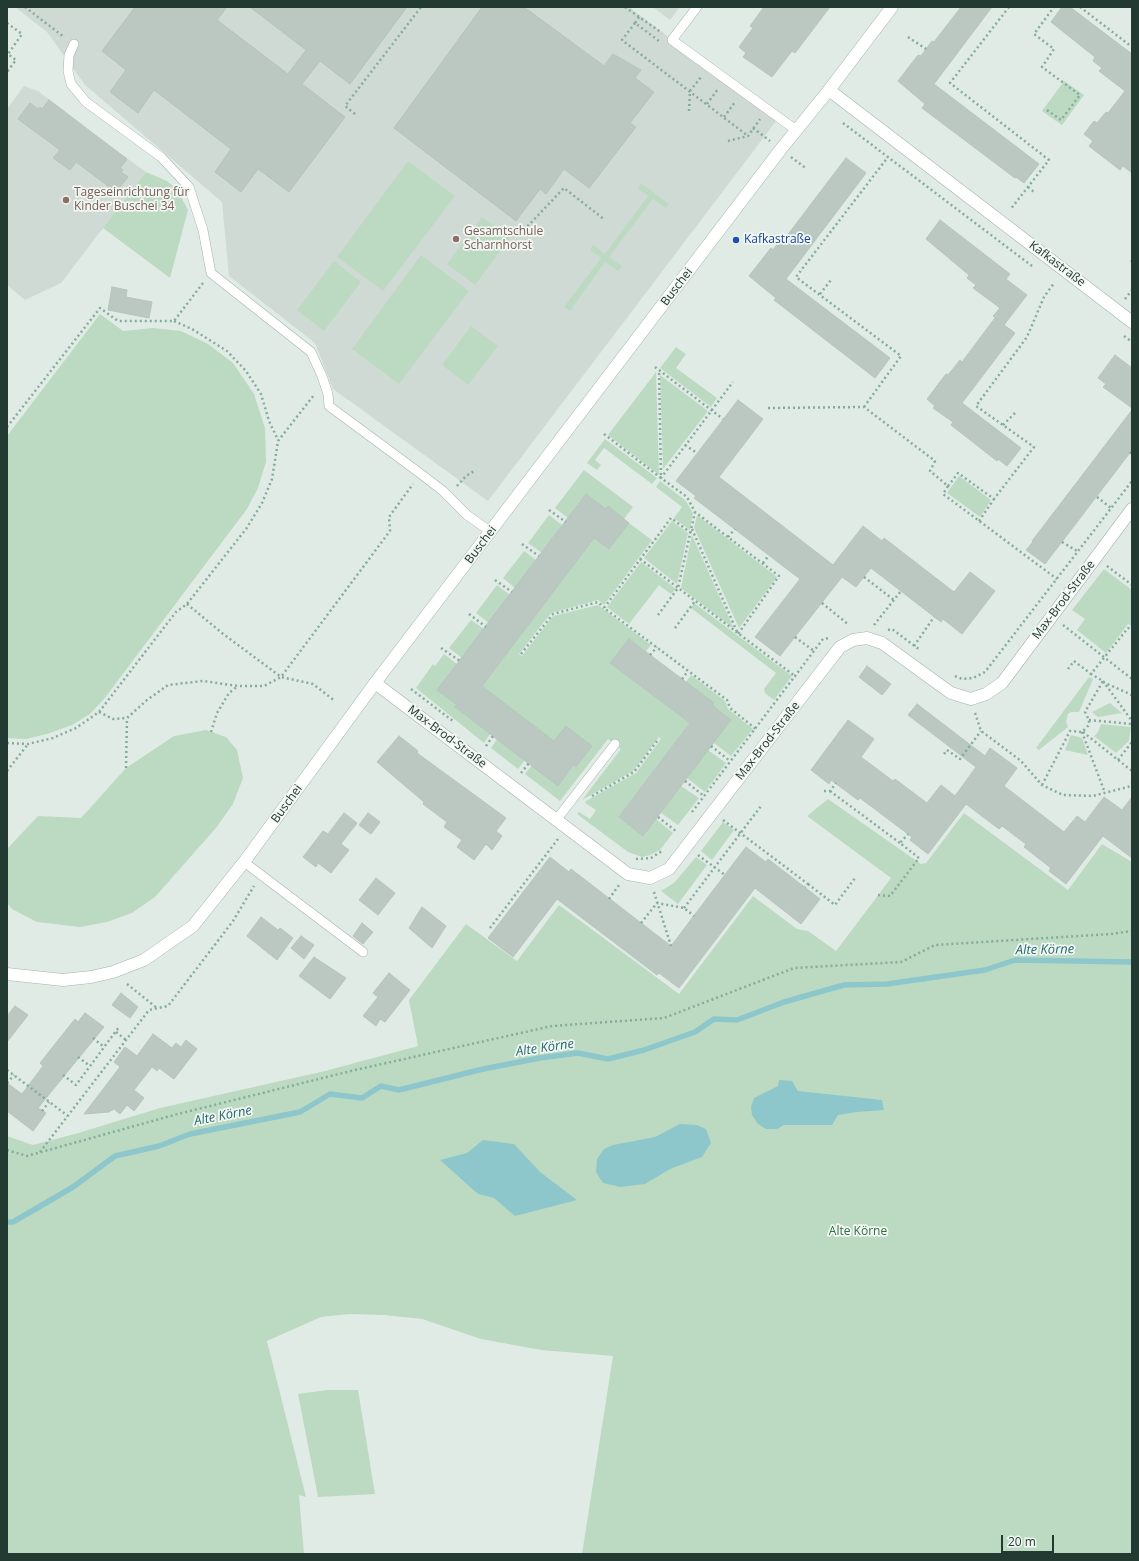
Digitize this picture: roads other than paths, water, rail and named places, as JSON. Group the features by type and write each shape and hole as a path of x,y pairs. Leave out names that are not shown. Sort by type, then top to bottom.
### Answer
{"street":[{"name":"Buschei","path":"7,974 63,980 83,979 113,972 144,960 193,926 244,862 375,683 796,130 829,90 892,7"},
{"name":"Kafkastraße","path":"829,90 1132,322"},
{"name":"Max-Brod-Straße","path":"375,683 628,874 650,878 669,869 770,740 840,647 853,640 867,638 882,643 951,694 971,699 986,694 1002,683 1132,509"}],"lane":[{"path":"697,7 672,40 796,130"},
{"path":"74,44 69,55 68,71 71,84 86,102 161,157 189,187 203,230 211,273 311,352 324,382 328,394 329,406 443,491 467,515 491,532"},
{"path":"557,819 615,744"},
{"path":"244,862 363,952"}],"water":[{"path":"779,1080 792,1081 798,1091 882,1100 884,1110 838,1115 832,1125 784,1125 777,1129 766,1129 758,1124 752,1115 751,1107 754,1098 778,1086"},
{"path":"680,1124 697,1125 706,1129 711,1143 702,1157 670,1169 645,1184 620,1187 603,1183 596,1172 597,1159 604,1149 613,1145 655,1137"},
{"path":"483,1140 514,1144 540,1172 577,1200 515,1216 494,1198 478,1194 440,1160 467,1153"}],"waterway":[{"name":"Alte Körne","path":"7,1222 13,1222 73,1187 115,1156 159,1146 190,1134 300,1112 330,1094 362,1098 381,1086 399,1090 483,1069 540,1058 578,1053 608,1059 644,1050 695,1032 714,1019 737,1020 784,1002 844,985 887,984 985,970 1015,960 1132,962"}],"place":[{"name":"Tageseinrichtung für Kinder Buschei 34","path":"66,200"},
{"name":"Gesamtschule Scharnhorst","path":"456,239"},
{"name":"Kafkastraße","path":"736,240"}]}
